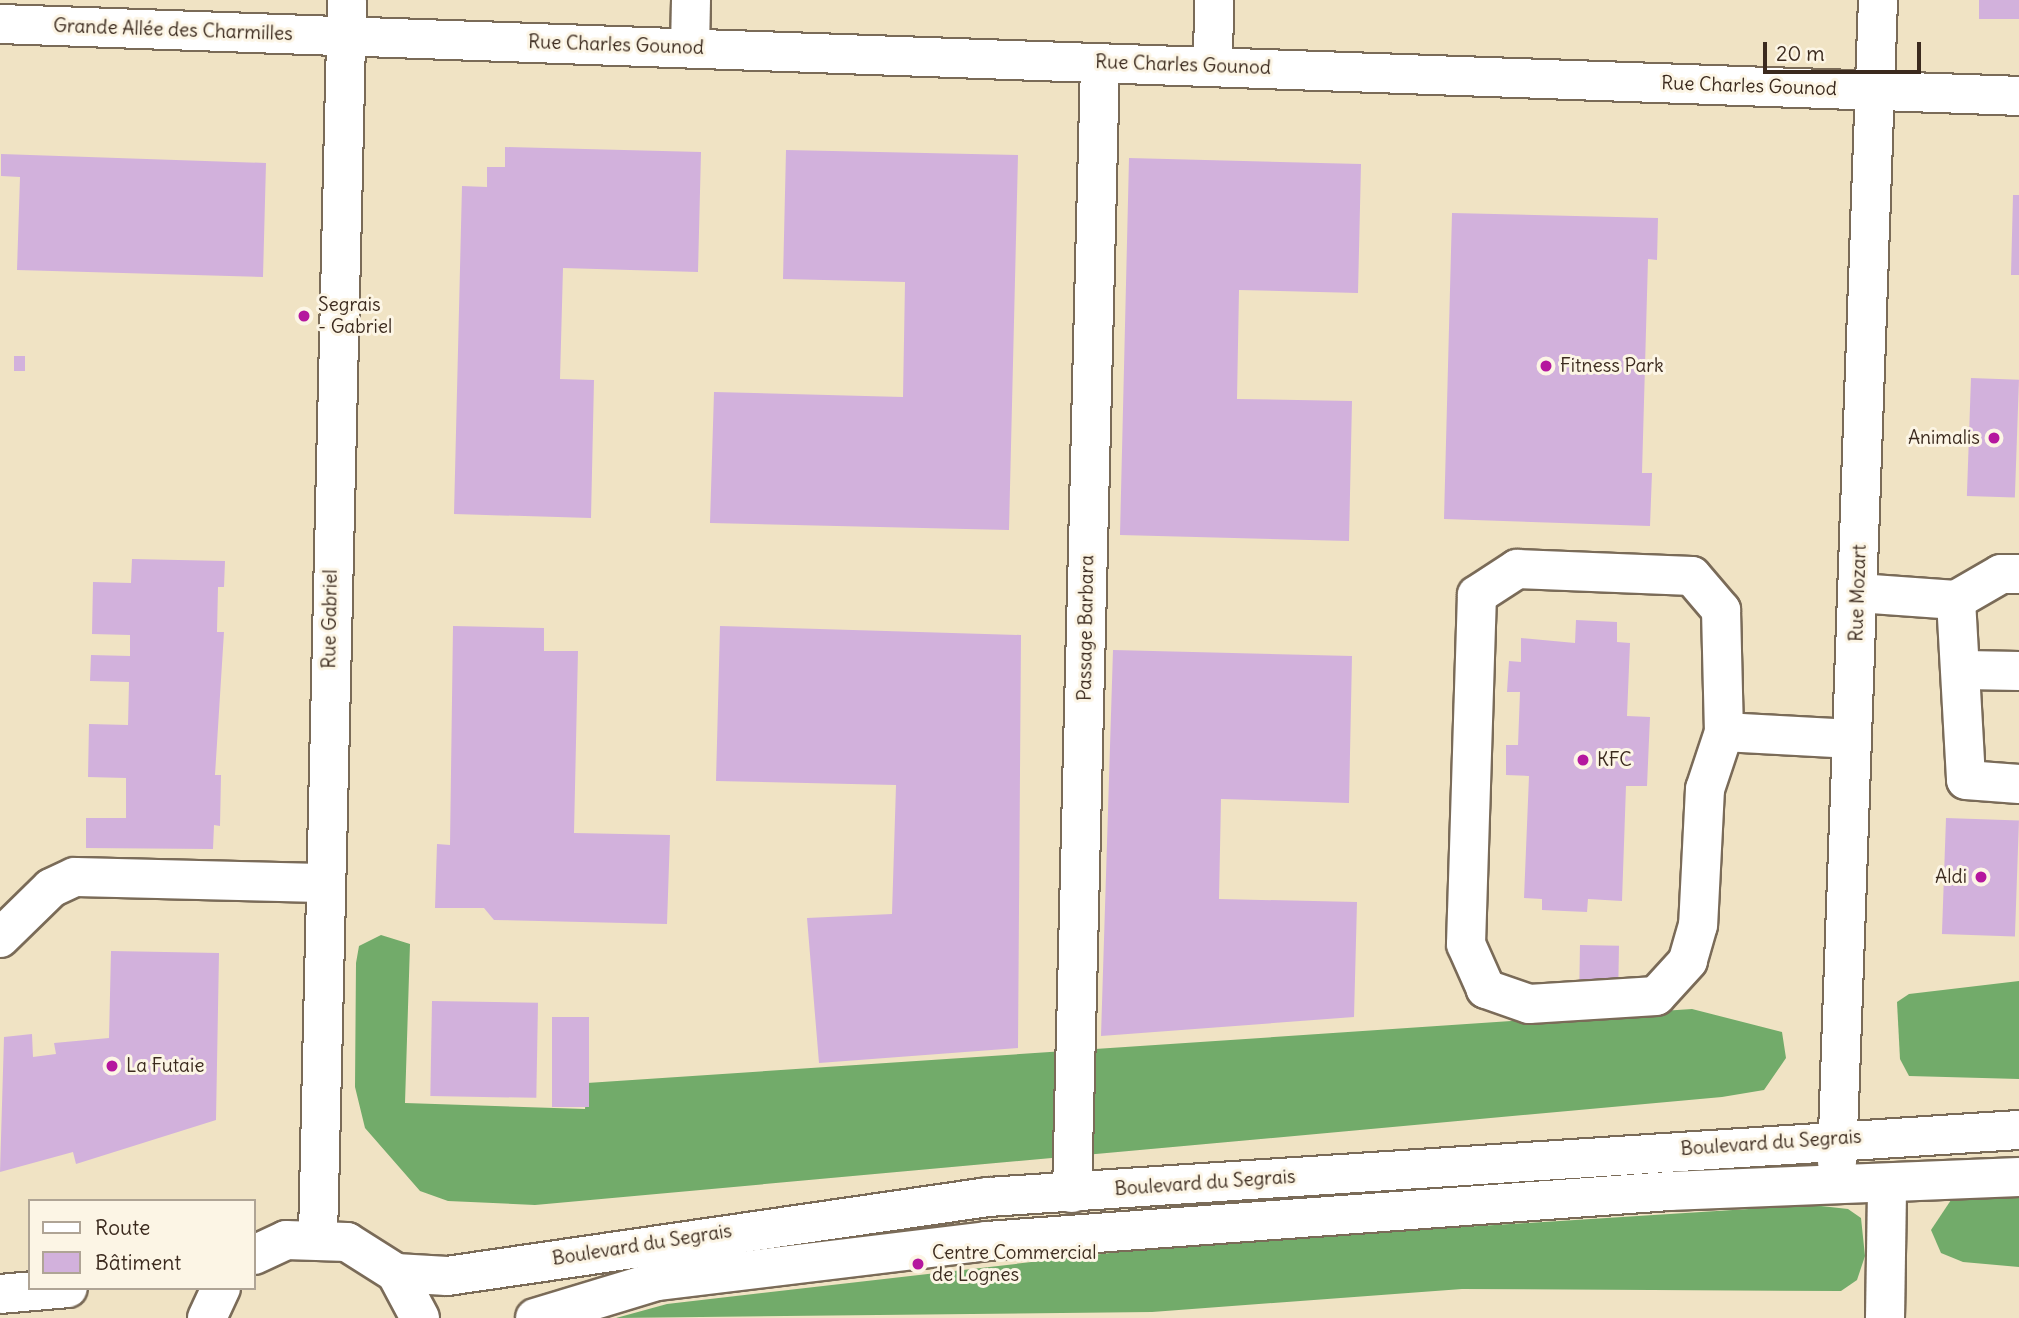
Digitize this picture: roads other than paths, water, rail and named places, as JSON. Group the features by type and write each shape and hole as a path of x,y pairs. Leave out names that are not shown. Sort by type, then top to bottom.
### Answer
{"street":[{"path":"690,48 691,0"},
{"path":"1213,66 1214,0"},
{"name":"Rue Mozart","path":"1836,1185 1878,0"},
{"name":"Rue Charles Gounod","path":"346,18 690,48 2019,96"},
{"name":"Grande Allée des Charmilles","path":"0,24 346,18"},
{"name":"Rue Gabriel","path":"318,1237 322,883 346,18"},
{"name":"Passage Barbara","path":"1072,1192 1100,62"},
{"path":"1517,569 1692,576 1721,610 1724,732 1705,789 1698,925 1688,961 1664,988 1656,996 1529,1004 1486,989 1465,944 1477,595 1517,569"},
{"path":"1858,593 1956,600 2001,574 2019,574"},
{"path":"1956,600 1965,670 1966,780 2019,784"},
{"path":"1965,670 2019,671"},
{"path":"1724,732 1852,739"},
{"path":"0,938 51,888 75,877 322,883"},
{"name":"Boulevard du Segrais","path":"396,1273 446,1276 776,1225 1072,1192 1839,1138 2019,1130"},
{"name":"Boulevard du Segrais","path":"535,1318 657,1280 987,1241 1364,1210 2019,1177"},
{"path":"1885,1318 1887,1184"},
{"path":"256,1254 286,1240 318,1237 347,1242 396,1273 420,1318"},
{"path":"0,1294 45,1290"},
{"path":"207,1318 220,1290"},
{"path":"0,1309 55,1318"}],"place":[{"name":"Segrais - Gabriel","path":"304,316"},
{"name":"Fitness Park","path":"1546,366"},
{"name":"Animalis","path":"1994,438"},
{"name":"KFC","path":"1583,760"},
{"name":"Aldi","path":"1981,877"},
{"name":"La Futaie","path":"112,1066"},
{"name":"Centre Commercial de Lognes","path":"918,1264"}]}
